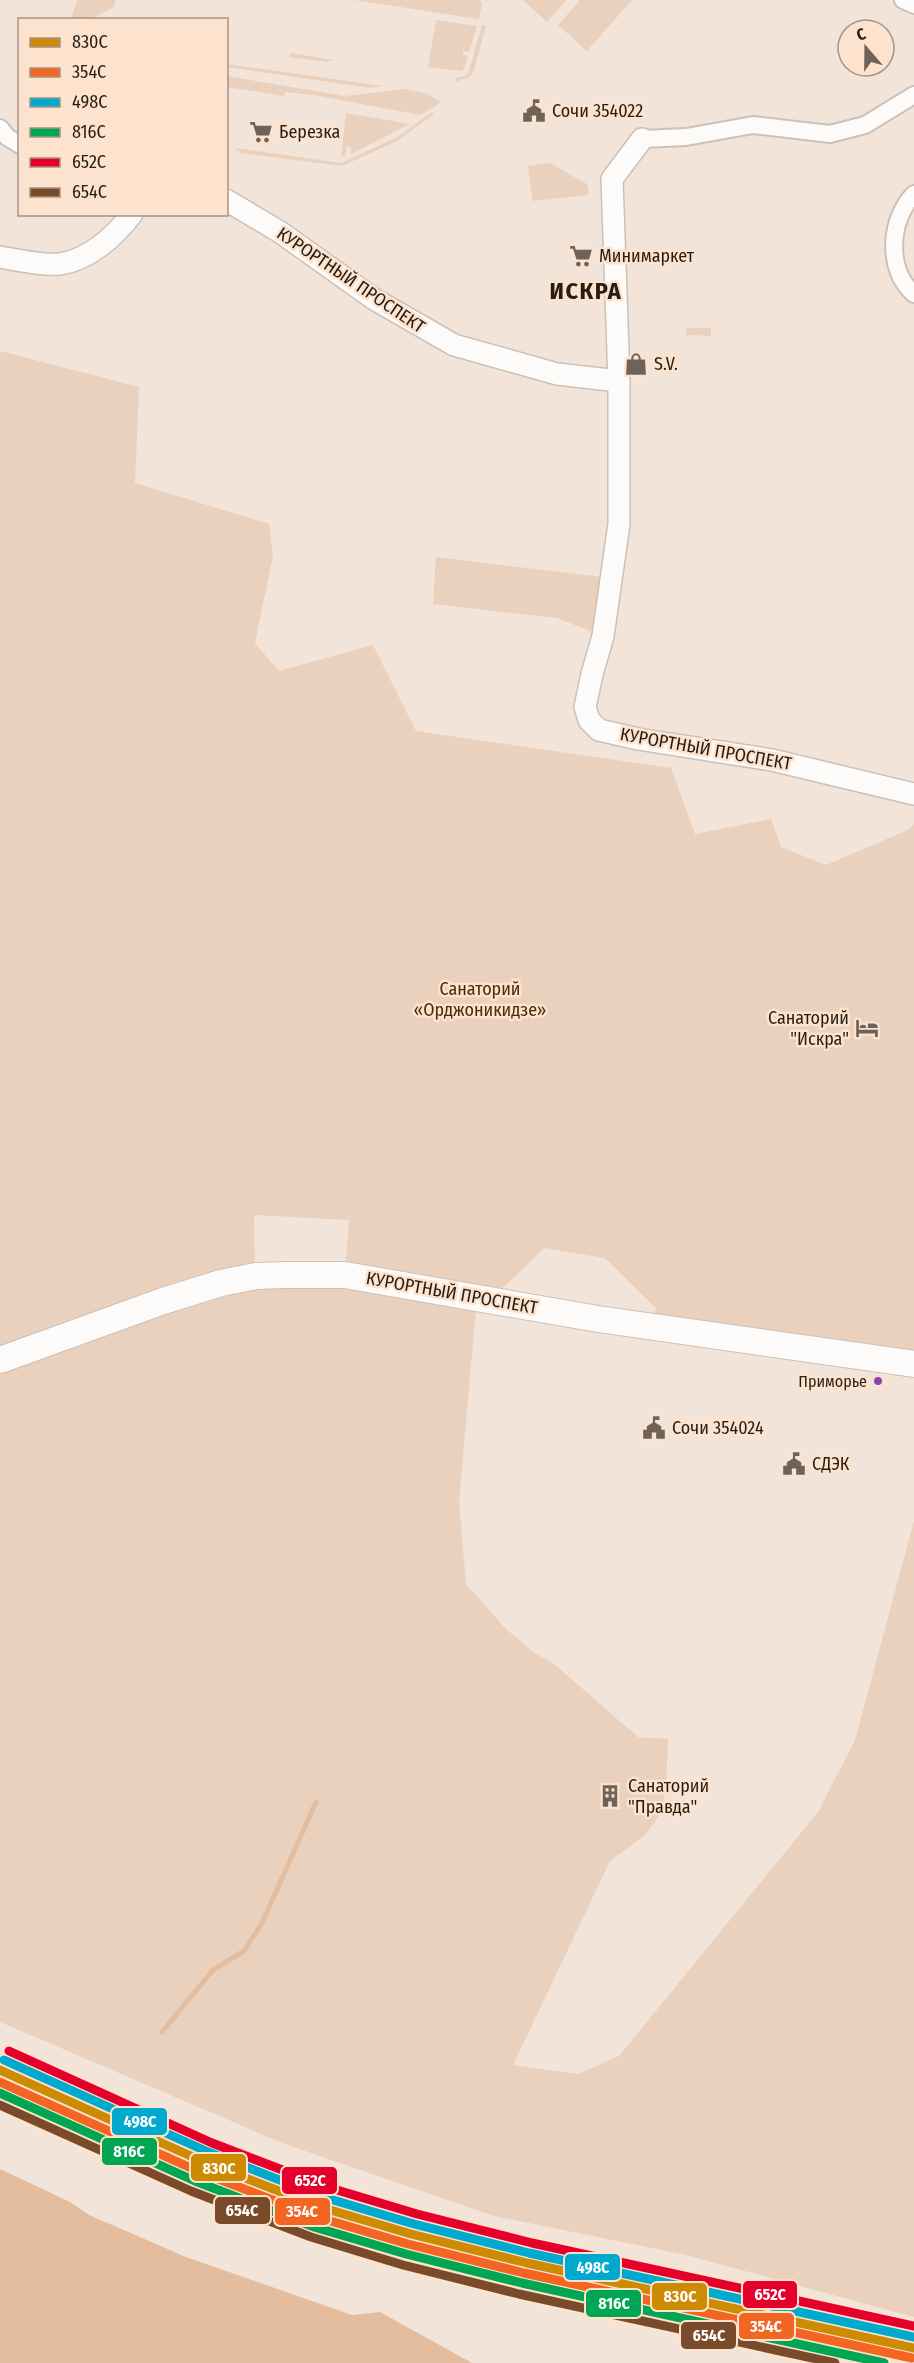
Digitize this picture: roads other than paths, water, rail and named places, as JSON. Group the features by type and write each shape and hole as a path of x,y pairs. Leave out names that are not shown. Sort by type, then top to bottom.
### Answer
{"main road":[{"name":"КУРОРТНЫЙ ПРОСПЕКТ","path":"0,1360 163,1301 221,1283 256,1276 345,1275 598,1319 914,1364"}],"street":[{"path":"903,0 914,5"},
{"name":"КУРОРТНЫЙ ПРОСПЕКТ","path":"914,95 864,125 830,134 753,125 686,137 642,139 612,178 619,381 619,524 603,636 585,707 590,720 599,730 638,739 772,760 914,794"},
{"path":"0,128 7,137 18,144"},
{"path":"914,194 906,202 895,236 893,259 898,274 914,294"},
{"name":"КУРОРТНЫЙ ПРОСПЕКТ","path":"228,201 280,232 374,299 454,345 556,374 619,381"},
{"path":"0,256 60,264 85,256 119,230 130,216"}],"waterway":[{"path":"162,2032 213,1970 244,1951 262,1923 316,1802"}],"place":[{"name":"Сочи 354022","path":"534,111"},
{"name":"Березка","path":"261,132"},
{"name":"Минимаркет","path":"581,256"},
{"name":"S.V.","path":"636,364"},
{"name":"Санаторий \"Искра\"","path":"867,1028"},
{"name":"Приморье","path":"878,1381"},
{"name":"Сочи 354024","path":"654,1428"},
{"name":"СДЭК","path":"794,1464"},
{"name":"Санаторий \"Правда\"","path":"610,1796"}],"district":[{"name":"ИСКРА","path":"586,291"}],"park label":[{"name":"Санаторий «Орджоникидзе»","path":"480,999"}]}
